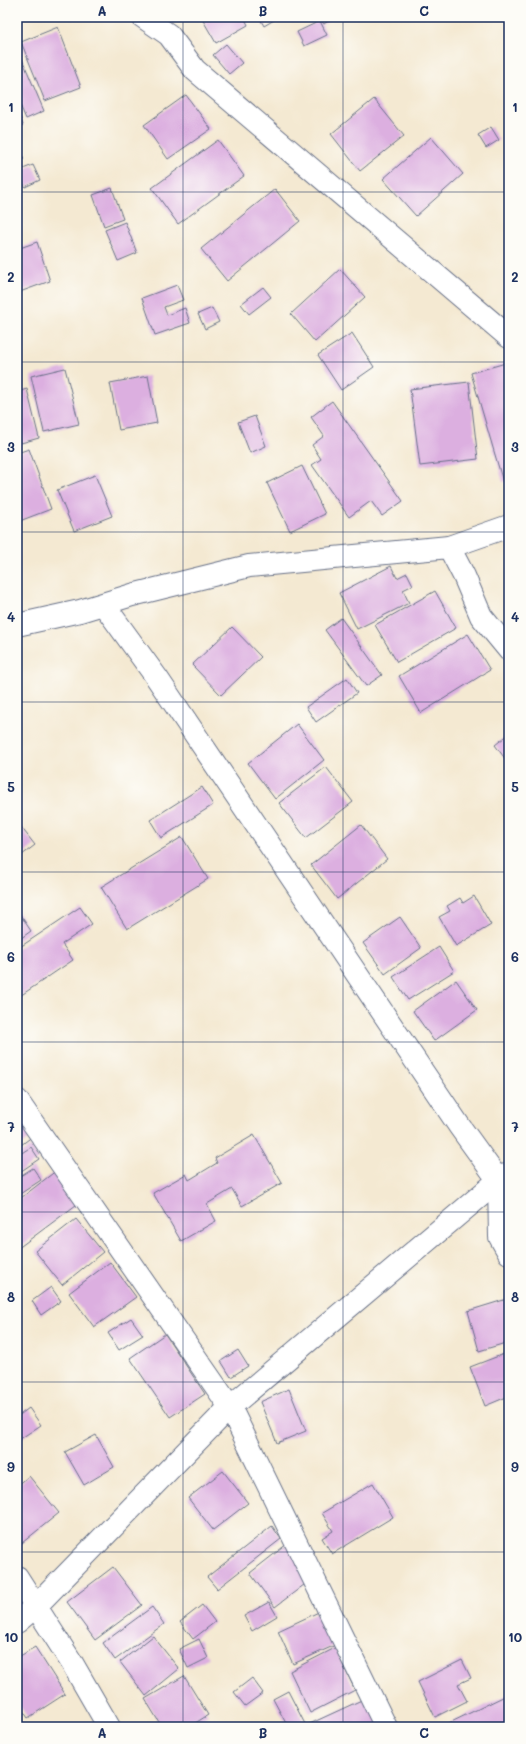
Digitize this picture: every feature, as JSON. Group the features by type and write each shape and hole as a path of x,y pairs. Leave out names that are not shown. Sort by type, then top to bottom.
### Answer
{"street":[{"path":"143,17 169,36 195,70 509,337"},
{"path":"17,626 104,605 132,595 249,566 449,547 509,526"},
{"path":"449,547 464,576 481,616 509,650"},
{"path":"104,605 157,678 456,1120 504,1176 500,1237 509,1254"},
{"path":"17,1100 230,1407 386,1727"},
{"path":"17,1622 36,1606 230,1407 504,1176"},
{"path":"17,1577 72,1663 109,1727"}],"building":[{"path":"201,17 244,17 248,25 216,43"},
{"path":"259,17 279,17 264,26"},
{"path":"319,17 334,17 324,24"},
{"path":"320,21 327,35 304,46 297,32"},
{"path":"58,27 81,87 45,101 21,42"},
{"path":"226,44 242,63 229,74 213,55"},
{"path":"17,47 44,111 26,119 17,98"},
{"path":"186,95 211,129 168,159 144,125"},
{"path":"374,99 404,136 360,171 331,134"},
{"path":"17,108 23,125 17,128"},
{"path":"491,127 499,140 486,148 478,135"},
{"path":"431,137 463,174 416,216 383,179"},
{"path":"218,140 244,176 178,224 152,188"},
{"path":"17,144 24,159 17,162"},
{"path":"33,165 40,180 25,187 18,171"},
{"path":"112,188 123,219 104,226 93,195"},
{"path":"275,189 300,221 227,281 201,249"},
{"path":"125,222 137,253 118,261 105,230"},
{"path":"37,242 50,281 17,293 17,249"},
{"path":"340,269 365,297 315,342 291,314"},
{"path":"177,285 183,300 164,307 167,315 185,308 190,323 155,335 142,298"},
{"path":"263,287 271,297 249,314 241,304"},
{"path":"212,308 219,322 205,329 198,314"},
{"path":"352,333 374,367 341,390 318,355"},
{"path":"509,362 509,480 503,482 471,373"},
{"path":"65,368 79,424 44,432 31,376"},
{"path":"148,376 157,423 119,430 110,383"},
{"path":"469,382 478,459 420,466 410,389"},
{"path":"27,389 39,438 21,443 17,428 17,392"},
{"path":"332,401 403,501 382,516 371,501 349,517 312,465 321,459 312,445 324,436 311,417"},
{"path":"255,416 266,446 250,453 238,422"},
{"path":"29,449 51,509 17,522 17,453"},
{"path":"302,466 325,514 290,531 267,483"},
{"path":"95,475 112,516 74,531 57,490"},
{"path":"391,566 397,578 407,573 413,585 403,590 409,603 357,629 339,593"},
{"path":"435,591 456,628 397,662 375,625"},
{"path":"341,618 382,675 366,686 325,630"},
{"path":"232,627 261,657 221,695 192,665"},
{"path":"468,634 490,670 421,713 399,676"},
{"path":"347,678 357,693 316,722 306,707"},
{"path":"297,724 324,760 275,799 248,763"},
{"path":"509,734 509,764 495,745"},
{"path":"326,767 353,802 306,838 279,803"},
{"path":"202,787 213,805 161,838 150,820"},
{"path":"17,822 35,845 17,859"},
{"path":"361,825 387,859 337,899 311,865"},
{"path":"182,837 208,879 127,929 101,887"},
{"path":"474,896 491,925 456,946 439,917 450,911 447,906 460,898 463,903"},
{"path":"80,907 92,924 62,944 73,960 17,998 17,949"},
{"path":"17,910 31,931 17,941"},
{"path":"400,917 421,948 385,974 363,943"},
{"path":"439,947 454,971 408,1000 393,977"},
{"path":"456,980 477,1010 434,1041 413,1011"},
{"path":"17,1115 33,1136 17,1148"},
{"path":"254,1135 282,1183 242,1206 232,1189 207,1204 216,1221 181,1241 153,1193 186,1174 189,1180 217,1163 215,1158"},
{"path":"31,1147 39,1159 17,1174 17,1156"},
{"path":"33,1168 41,1180 17,1196 17,1178"},
{"path":"57,1170 80,1202 17,1249 17,1201"},
{"path":"76,1219 103,1252 62,1285 35,1251"},
{"path":"110,1262 136,1297 94,1327 69,1293"},
{"path":"51,1287 61,1301 41,1315 32,1301"},
{"path":"507,1299 509,1307 509,1342 479,1351 468,1311"},
{"path":"131,1318 143,1335 119,1350 108,1333"},
{"path":"165,1334 205,1394 170,1417 130,1358"},
{"path":"238,1350 248,1366 231,1377 221,1361"},
{"path":"509,1352 509,1396 485,1406 470,1367"},
{"path":"289,1389 306,1431 277,1443 260,1402"},
{"path":"29,1408 41,1425 17,1441 17,1417"},
{"path":"96,1435 114,1467 84,1485 65,1452"},
{"path":"223,1471 248,1503 213,1530 188,1498"},
{"path":"29,1476 59,1513 17,1547 17,1486"},
{"path":"373,1483 393,1517 332,1554 322,1538 333,1531 322,1513"},
{"path":"272,1526 281,1539 217,1589 207,1577"},
{"path":"287,1544 313,1578 275,1607 250,1573"},
{"path":"113,1567 142,1605 95,1640 67,1602"},
{"path":"269,1602 277,1616 252,1631 244,1616"},
{"path":"202,1605 215,1622 193,1639 180,1622"},
{"path":"152,1607 164,1624 115,1660 103,1643"},
{"path":"325,1609 340,1643 293,1664 278,1631"},
{"path":"153,1636 179,1669 146,1696 120,1662"},
{"path":"199,1639 208,1658 188,1668 179,1649"},
{"path":"35,1647 65,1694 28,1718 17,1702 17,1658"},
{"path":"335,1648 355,1690 310,1713 290,1671"},
{"path":"462,1660 471,1678 458,1684 467,1701 435,1717 418,1682"},
{"path":"184,1676 208,1715 189,1727 162,1727 145,1699"},
{"path":"252,1678 263,1693 245,1706 234,1692"},
{"path":"288,1691 305,1724 301,1727 288,1727 273,1699"},
{"path":"509,1694 509,1727 441,1727"},
{"path":"368,1697 382,1727 303,1727"}]}
